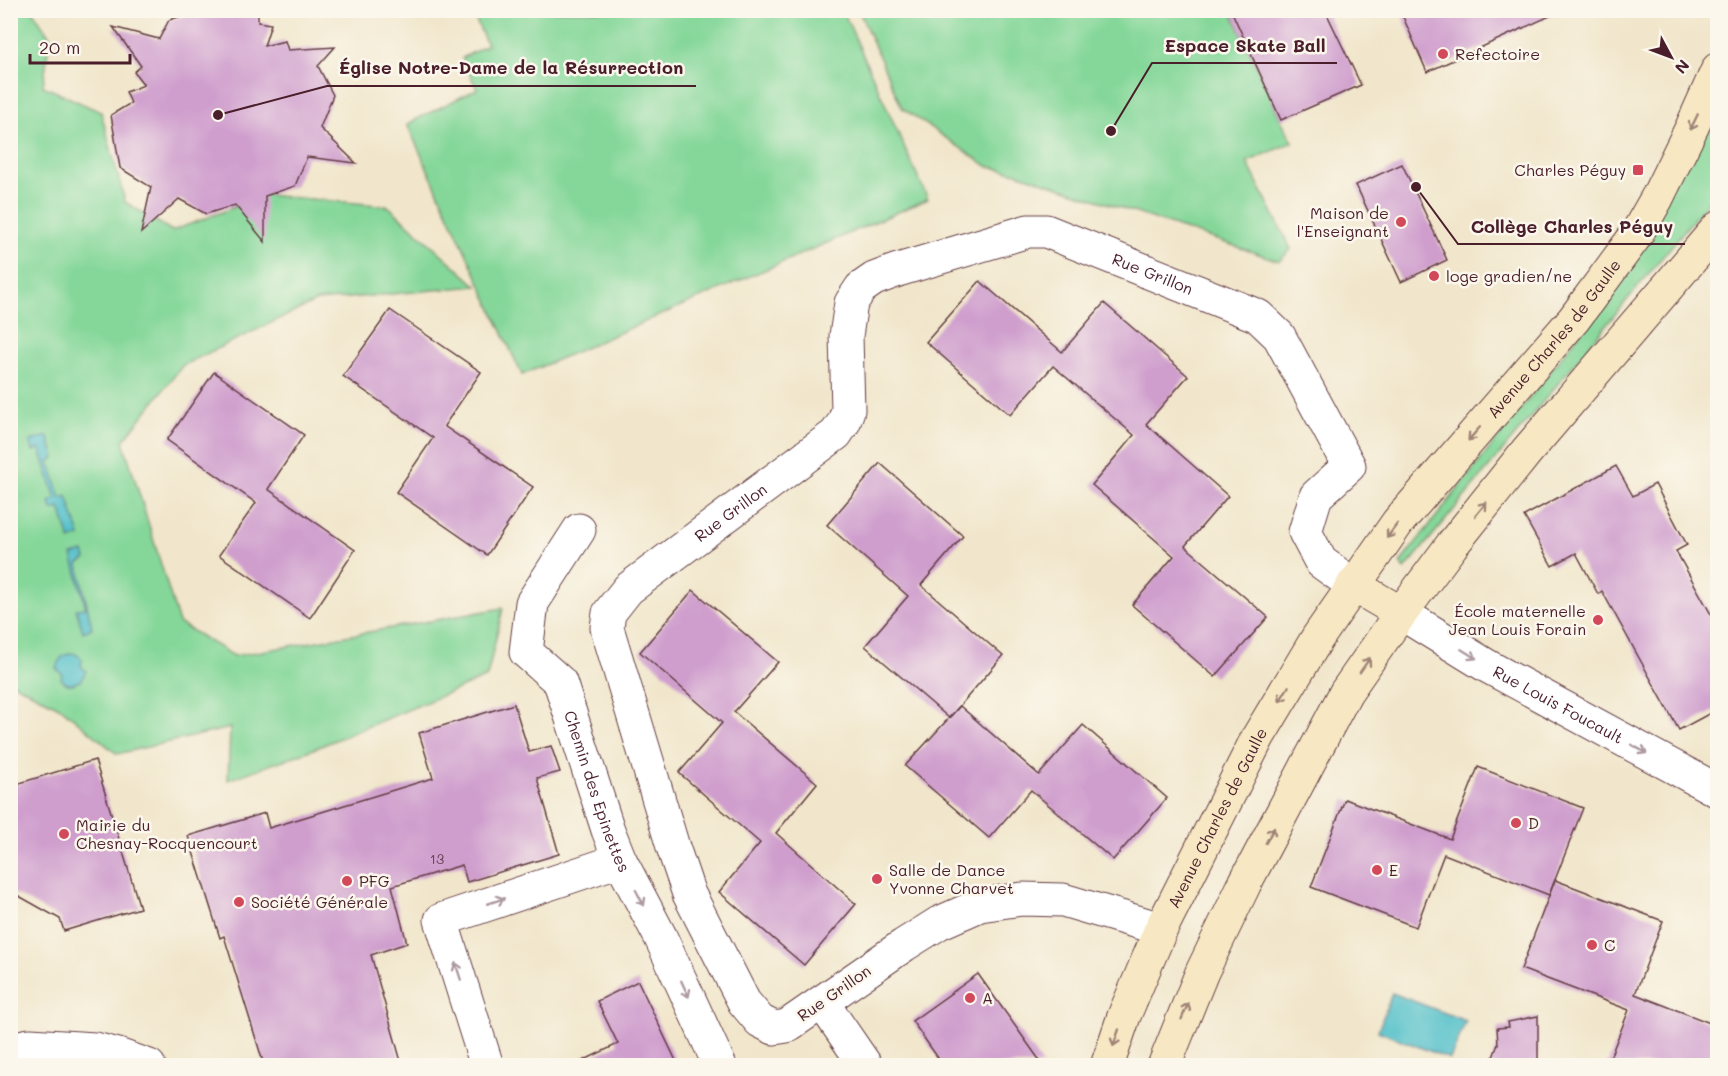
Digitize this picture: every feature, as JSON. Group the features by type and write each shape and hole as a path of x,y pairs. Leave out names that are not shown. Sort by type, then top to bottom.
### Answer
{"main road":[{"name":"Avenue Charles de Gaulle","path":"1107,1065 1128,1007 1161,929 1258,737 1318,637 1398,522 1574,319 1636,235 1657,198 1718,69"},
{"path":"1164,1065 1202,972 1245,883 1346,692 1452,545 1527,451 1718,228"},
{"path":"1353,585 1401,613"}],"street":[{"name":"Rue Grillon","path":"1161,929 1063,900 1022,899 980,905 939,923 787,1026 774,1028 760,1021 744,1002 690,894 607,628 609,613 628,589 836,434 848,410 846,336 851,303 861,288 874,279 898,270 1028,231 1046,231 1258,316 1279,336 1349,466 1316,496 1305,532 1321,562 1353,585"},
{"name":"Chemin des Epinettes","path":"579,530 532,603 526,652 560,682 620,860 660,936 720,1064"},
{"name":"Rue Louis Foucault","path":"1401,613 1487,666 1718,791"},
{"path":"487,1065 441,920 620,860"},
{"path":"822,1002 866,1065"},
{"path":"10,1049 30,1045 95,1049 149,1065"}],"green space":[{"path":"10,11 33,11 50,37 43,86 101,112 125,202 172,231 267,195 388,206 477,286 317,301 183,365 123,441 179,623 234,656 503,608 487,677 311,750 228,780 230,728 117,754 61,708 11,682"},
{"path":"472,11 843,11 928,199 522,375 407,124 477,89 462,58 487,45"},
{"path":"859,11 1231,11 1293,142 1247,162 1291,249 1279,261 1017,173 987,166 902,108"},
{"path":"1717,98 1717,191 1405,569 1400,563 1591,319"}],"water":[{"path":"48,436 55,458 49,461 61,498 67,496 80,536 70,540 60,508 52,510 50,501 56,499 40,449 33,451 30,441"},
{"path":"84,552 86,559 78,564 92,628 83,632 76,609 86,608 72,555"},
{"path":"71,653 82,659 81,666 86,671 82,680 67,684 61,679 62,674 56,668 61,658"},
{"path":"1392,993 1466,1021 1450,1059 1378,1031"}],"building":[{"path":"258,10 258,22 271,24 264,46 285,41 288,50 335,47 318,66 333,95 320,128 356,163 307,157 295,186 265,196 265,242 235,205 206,214 179,199 141,233 151,187 120,168 111,115 131,103 126,92 144,85 134,72 141,66 113,27 159,39 169,20 198,11"},
{"path":"1231,10 1325,10 1361,85 1281,120"},
{"name":"Refectoire","path":"1400,10 1563,10 1427,72"},
{"name":"Maison de l'Enseignant","path":"1402,164 1447,260 1401,282 1356,185"},
{"path":"980,281 1062,352 1104,303 1188,376 1146,424 1228,496 1185,546 1268,617 1215,677 1132,605 1174,556 1092,485 1134,435 1053,366 1010,415 926,342"},
{"path":"390,310 481,372 444,426 533,487 487,555 396,492 433,438 343,376"},
{"path":"214,372 304,435 268,489 355,550 310,618 219,555 256,503 167,440"},
{"path":"880,463 963,536 921,585 1003,656 949,718 865,646 908,596 827,525"},
{"path":"1616,466 1633,496 1655,484 1687,545 1676,551 1718,627 1718,709 1679,730 1602,591 1598,594 1576,553 1552,566 1524,516"},
{"path":"693,590 778,662 734,712 817,783 776,833 856,904 804,965 719,892 760,843 679,773 722,723 640,652"},
{"path":"514,704 529,752 551,746 560,772 537,778 559,854 467,882 462,865 392,886 407,943 371,955 402,1065 264,1065 224,936 220,938 188,836 265,813 269,828 433,778 419,733"},
{"path":"960,706 1039,775 1083,725 1167,798 1113,860 1031,790 989,838 905,766"},
{"name":"Mairie du Chesnay-Rocquencourt","path":"95,760 140,908 64,931 60,919 10,891 10,786"},
{"path":"1478,767 1583,808 1549,895 1444,854 1416,927 1311,887 1345,799 1450,839"},
{"name":"C","path":"1555,880 1663,921 1635,994 1718,1026 1718,1065 1607,1065 1629,1010 1521,969"},
{"name":"A","path":"978,974 1043,1065 943,1065 912,1021"},
{"path":"638,981 678,1065 574,1065 618,1044 597,1001"},
{"path":"1538,1016 1538,1065 1490,1065 1498,1044 1497,1028 1509,1027 1508,1022"}],"place":[{"name":"Refectoire","path":"1443,54"},
{"name":"Église Notre-Dame de la Résurrection","path":"218,115"},
{"name":"Espace Skate Ball","path":"1111,131"},
{"name":"Charles Péguy","path":"1638,170"},
{"name":"Collège Charles Péguy","path":"1416,187"},
{"name":"Maison de l'Enseignant","path":"1401,222"},
{"name":"loge gradien/ne","path":"1434,276"},
{"name":"École maternelle Jean Louis Forain","path":"1598,620"},
{"name":"D","path":"1516,823"},
{"name":"Mairie du Chesnay-Rocquencourt","path":"64,834"},
{"name":"E","path":"1377,870"},
{"name":"Salle de Dance Yvonne Charvet","path":"877,879"},
{"name":"PFG","path":"347,881"},
{"name":"Société Générale","path":"239,902"},
{"name":"C","path":"1592,945"},
{"name":"A","path":"970,998"}]}
